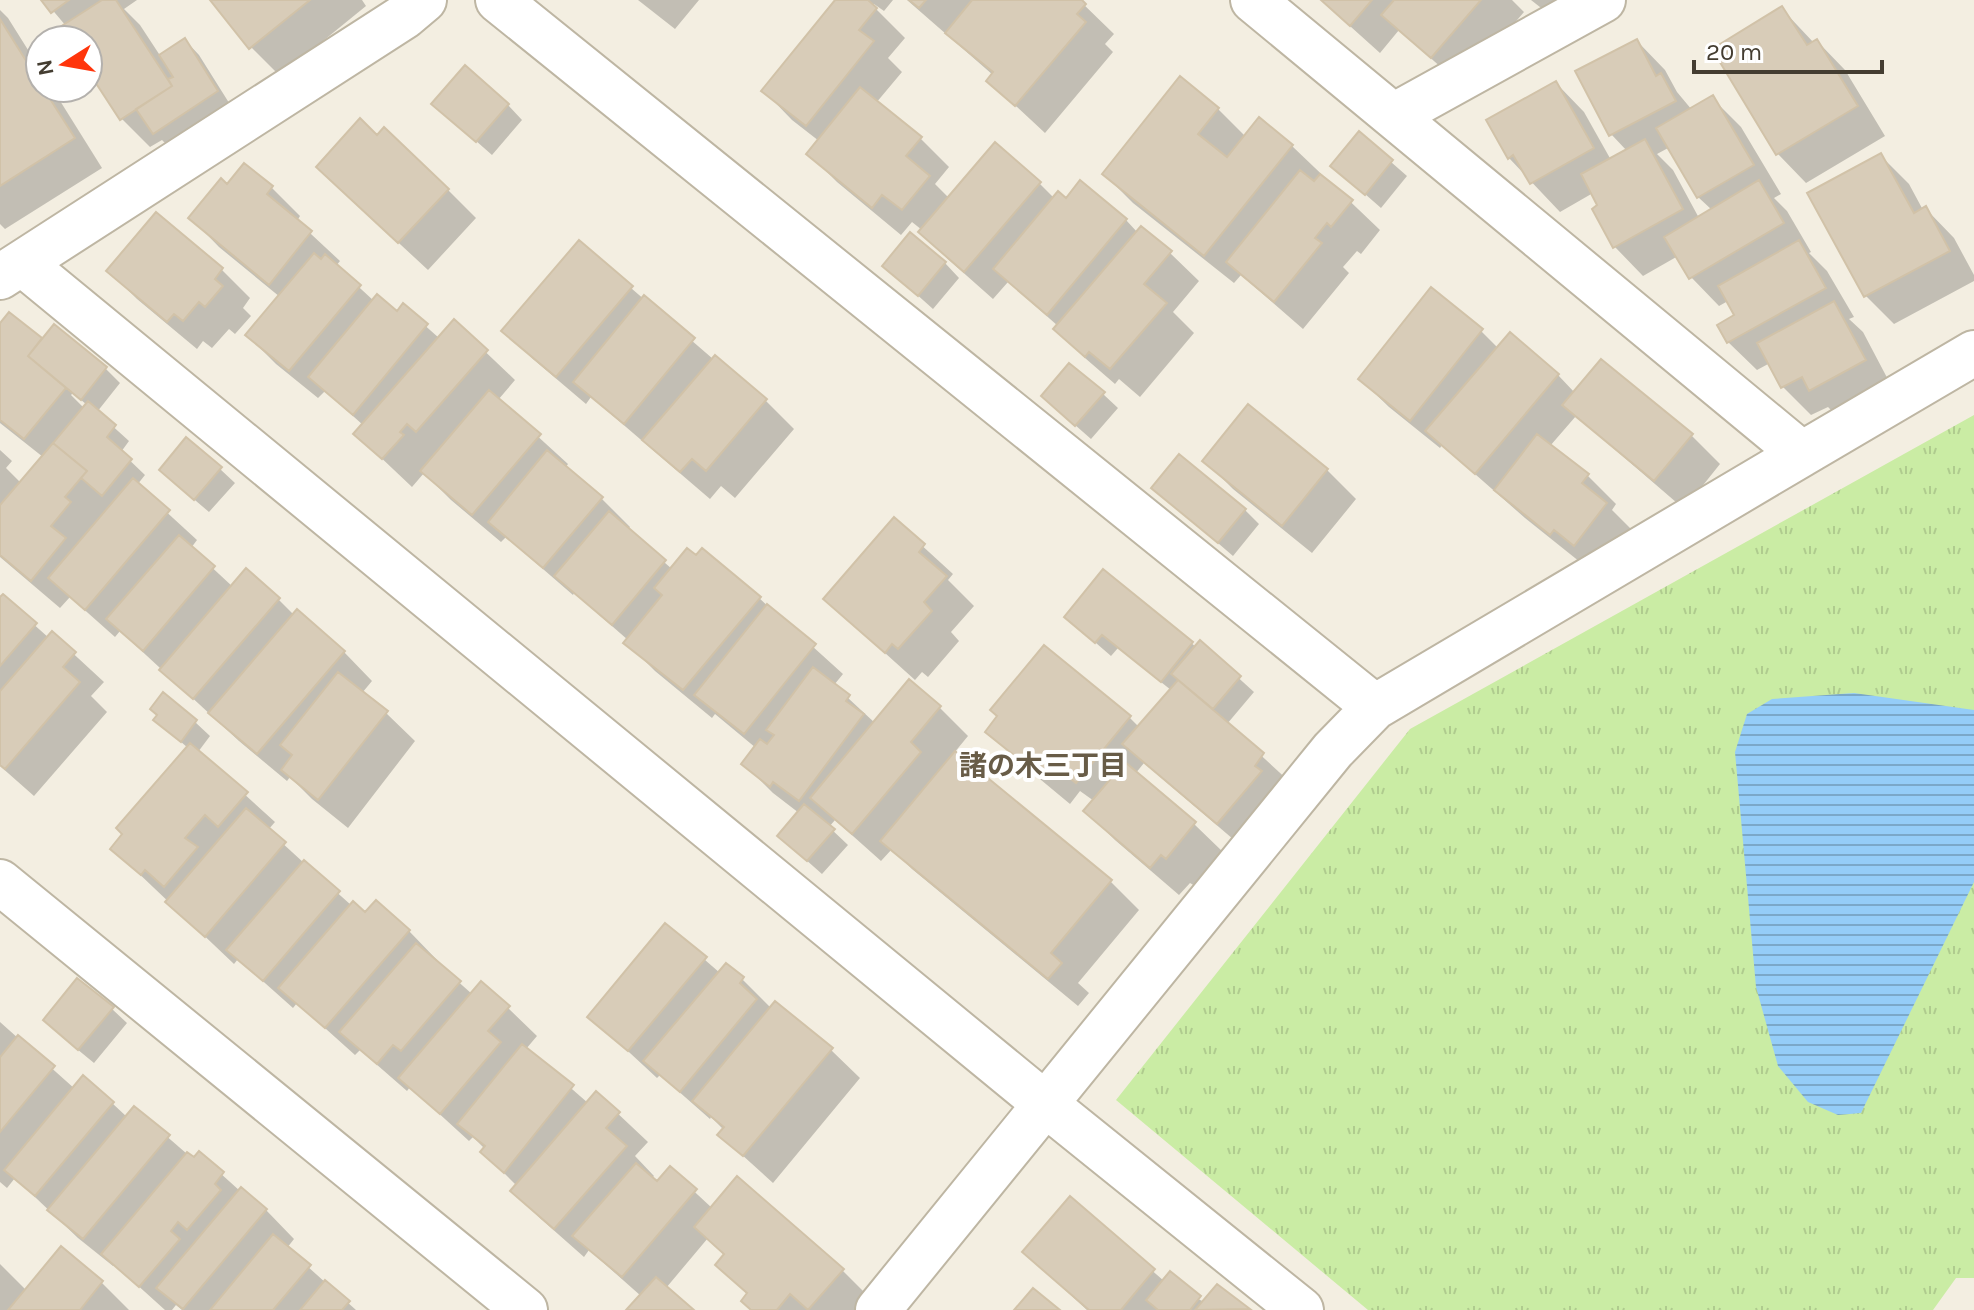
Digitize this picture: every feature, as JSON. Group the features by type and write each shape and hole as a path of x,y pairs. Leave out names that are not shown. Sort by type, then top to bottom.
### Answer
{"street":[{"path":"424,0 405,16 12,270 1301,1310"},
{"path":"498,0 1375,707"},
{"path":"1253,0 1802,454"},
{"path":"1395,115 1603,0"},
{"path":"878,1310 1333,750 1375,707 1974,353"},
{"path":"0,882 525,1310"}],"green space":[{"path":"1974,415 1974,1278 1956,1278 1933,1310 1368,1310 1116,1100 1410,729"}],"water":[{"path":"1854,693 1974,710 1974,882 1861,1113 1838,1115 1808,1102 1778,1066 1756,987 1735,752 1747,714 1772,699"}],"building":[{"path":"41,0 69,0 51,13"},
{"path":"102,0 116,0 172,86 120,120 104,96 104,24 65,24"},
{"path":"210,0 310,0 249,49"},
{"path":"835,0 868,0 877,8 859,30 874,41 806,126 761,91"},
{"path":"909,0 926,0 919,8"},
{"path":"972,0 1082,0 1086,4 1077,14 1086,22 1015,106 986,81 993,72 945,33"},
{"path":"1321,0 1372,0 1350,26"},
{"path":"1394,0 1481,0 1431,58 1381,15"},
{"path":"1782,6 1807,45 1817,39 1858,106 1776,155 1712,49"},
{"path":"0,19 24,57 24,104 53,104 75,138 0,186"},
{"path":"185,38 218,91 153,134 136,109 172,86 168,79 173,77 159,55"},
{"path":"1637,39 1656,76 1661,73 1676,101 1609,136 1575,71"},
{"path":"465,65 509,104 476,142 431,104"},
{"path":"1180,76 1219,108 1198,134 1227,157 1259,117 1293,145 1204,256 1102,174"},
{"path":"1556,81 1594,148 1530,184 1513,155 1508,159 1486,120"},
{"path":"860,87 922,137 906,156 930,176 902,210 882,195 872,208 806,154"},
{"path":"1713,95 1754,165 1697,198 1656,128"},
{"path":"360,118 377,135 384,127 449,189 398,243 316,167"},
{"path":"1359,131 1393,160 1365,195 1330,166"},
{"path":"1645,139 1683,209 1613,248 1592,209 1597,205 1581,174"},
{"path":"995,142 1041,182 964,272 918,232"},
{"path":"1881,153 1914,213 1926,206 1950,251 1864,297 1807,193"},
{"path":"244,163 273,186 267,194 312,231 269,285 188,218 221,178 227,184"},
{"path":"1300,170 1314,181 1320,174 1353,200 1331,227 1327,223 1315,238 1322,243 1274,302 1226,262"},
{"path":"1080,180 1127,219 1047,315 993,269 1058,191 1066,198"},
{"path":"1759,180 1784,223 1689,279 1664,237"},
{"path":"156,212 223,268 215,279 223,286 205,307 199,302 183,321 174,314 167,322 106,271"},
{"path":"1141,226 1172,251 1144,284 1167,303 1110,369 1089,352 1085,357 1053,329"},
{"path":"910,232 946,262 918,296 882,266"},
{"path":"579,240 633,286 556,377 501,331"},
{"path":"1799,240 1826,288 1727,343 1717,325 1734,315 1718,286"},
{"path":"314,253 321,259 325,254 361,285 289,371 245,335"},
{"path":"1431,287 1483,329 1410,421 1358,379"},
{"path":"377,294 397,311 403,303 428,324 353,415 308,377"},
{"path":"644,295 695,338 624,424 573,382"},
{"path":"1834,301 1866,360 1809,391 1802,377 1781,388 1757,343"},
{"path":"9,312 42,338 28,356 66,388 24,439 0,420 0,323"},
{"path":"454,319 488,350 416,432 407,424 400,432 404,435 382,459 353,434"},
{"path":"54,324 107,367 81,400 28,356"},
{"path":"1510,332 1559,374 1475,474 1425,431"},
{"path":"715,355 767,399 706,471 692,459 680,472 642,440"},
{"path":"1601,359 1693,434 1654,481 1562,405"},
{"path":"1069,363 1105,392 1075,426 1041,396"},
{"path":"489,390 541,434 472,515 420,471"},
{"path":"88,401 116,425 107,437 132,459 102,496 81,478 87,471 53,443"},
{"path":"1248,404 1328,469 1282,526 1202,461"},
{"path":"1537,434 1589,474 1582,483 1607,503 1574,546 1554,530 1550,535 1494,490"},
{"path":"186,437 222,467 194,500 159,470"},
{"path":"53,443 87,471 65,497 71,502 51,526 66,538 31,581 0,555 0,505"},
{"path":"547,450 603,497 543,568 488,522"},
{"path":"1179,454 1246,509 1218,543 1151,488"},
{"path":"133,478 170,510 85,610 48,578"},
{"path":"609,511 666,560 612,625 554,576"},
{"path":"894,517 925,544 919,552 947,576 924,602 932,611 898,649 892,644 885,653 823,599"},
{"path":"179,535 215,566 143,651 106,619"},
{"path":"687,548 696,555 702,548 761,597 683,690 623,643 662,595 654,588"},
{"path":"246,568 280,598 193,699 159,670"},
{"path":"1103,569 1193,642 1161,682 1102,635 1095,643 1064,617"},
{"path":"3,594 37,623 0,666 0,597"},
{"path":"767,604 816,644 744,734 694,695"},
{"path":"297,609 345,651 257,754 208,713"},
{"path":"52,631 76,652 63,667 80,682 5,769 0,765 0,691"},
{"path":"1200,640 1241,676 1213,709 1171,674"},
{"path":"1044,645 1131,716 1076,783 1051,763 1041,777 985,732 997,716 990,710"},
{"path":"813,667 850,695 846,701 864,714 799,801 773,782 770,787 741,764 760,739 767,744 774,735 766,730"},
{"path":"338,672 388,711 318,800 281,770 292,755 280,745"},
{"path":"909,679 941,706 911,742 921,752 852,834 810,798"},
{"path":"1178,680 1264,753 1255,766 1262,771 1217,824 1122,744"},
{"path":"163,692 197,720 181,742 153,720 157,715 150,709"},
{"path":"190,743 248,792 218,827 205,815 185,838 198,847 164,887 145,870 141,875 110,849 122,834 116,828"},
{"path":"955,751 1112,880 1051,953 1062,963 1048,979 880,841"},
{"path":"1125,762 1196,822 1166,859 1161,855 1150,868 1083,811"},
{"path":"804,804 835,829 807,861 777,836"},
{"path":"246,808 286,842 205,937 165,902"},
{"path":"304,860 340,891 263,981 226,950"},
{"path":"376,900 410,930 325,1028 278,988 353,901 365,912"},
{"path":"665,923 707,957 628,1051 587,1017"},
{"path":"416,943 461,981 401,1051 393,1045 377,1064 339,1032"},
{"path":"726,963 744,977 740,983 757,999 680,1092 643,1061"},
{"path":"77,978 114,1007 78,1050 43,1020"},
{"path":"481,981 510,1006 488,1031 501,1042 440,1114 398,1078"},
{"path":"775,1001 833,1048 743,1156 717,1135 724,1127 692,1101"},
{"path":"18,1035 55,1066 0,1132 0,1057"},
{"path":"522,1044 574,1085 504,1173 480,1152 485,1146 457,1124"},
{"path":"83,1075 114,1102 35,1196 4,1170"},
{"path":"596,1091 620,1112 606,1128 627,1146 554,1229 510,1191"},
{"path":"134,1106 170,1135 83,1239 47,1210"},
{"path":"199,1151 224,1172 215,1184 221,1190 187,1230 178,1222 171,1231 180,1239 139,1287 101,1254 187,1152 194,1157"},
{"path":"636,1163 657,1181 670,1166 697,1189 622,1277 572,1236"},
{"path":"737,1176 844,1269 808,1310 790,1294 777,1310 751,1310 741,1301 747,1293 715,1265 724,1254 694,1227"},
{"path":"241,1187 267,1209 183,1309 156,1288"},
{"path":"1070,1196 1155,1269 1121,1310 1089,1310 1022,1252"},
{"path":"273,1234 311,1265 273,1310 210,1310"},
{"path":"61,1246 103,1281 80,1310 8,1310"},
{"path":"1170,1271 1201,1296 1190,1310 1158,1310 1146,1300"},
{"path":"656,1277 694,1310 626,1310"},
{"path":"325,1280 350,1301 342,1310 300,1310"},
{"path":"1217,1284 1250,1309 1195,1310"},
{"path":"1033,1288 1060,1310 1014,1310"}],"district":[{"name":"諸の木三丁目","path":"1043,765"}]}
